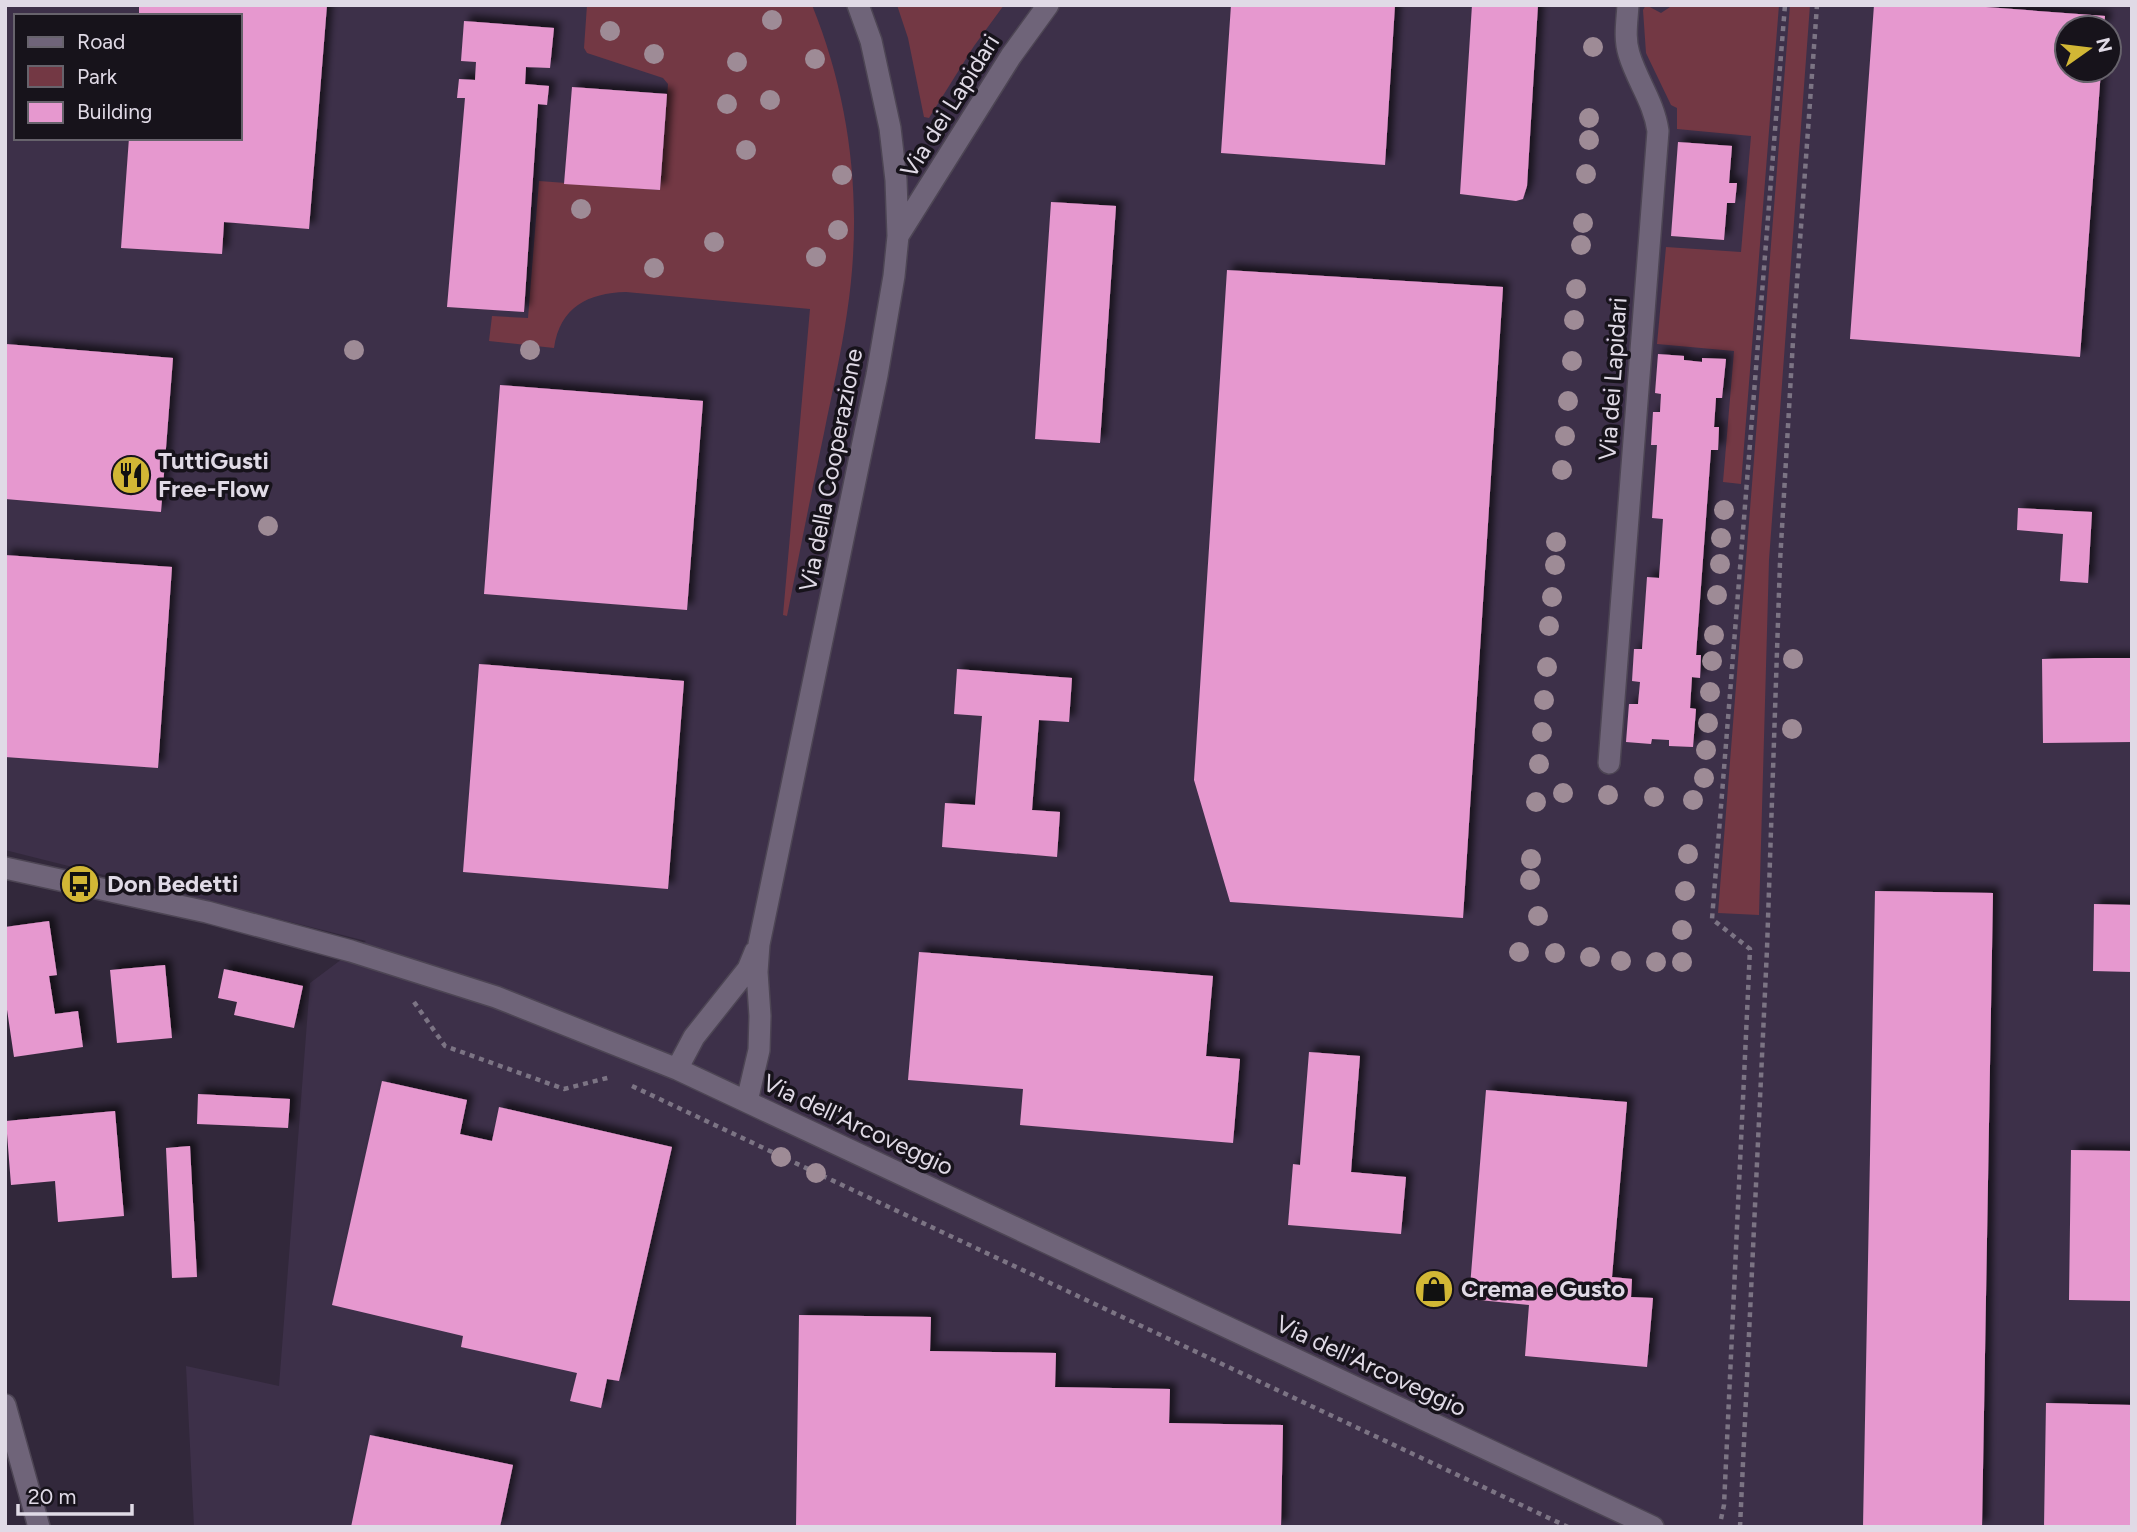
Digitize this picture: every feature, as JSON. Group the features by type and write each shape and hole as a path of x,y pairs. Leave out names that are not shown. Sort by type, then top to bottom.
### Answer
{"street":[{"name":"Via della Cooperazione","path":"747,1101 759,1050 759,944 821,655 887,325 898,236 896,180 890,128 871,41 858,5"},
{"name":"Via dei Lapidari","path":"898,236 1011,56 1048,5"},
{"name":"Via dei Lapidari","path":"1609,763 1658,131 1656,113 1629,55 1626,36 1628,5"},
{"name":"Via dell'Arcoveggio","path":"5,868 207,912 351,950 496,997 677,1069 1653,1527"},
{"name":"Via della Cooperazione","path":"677,1069 705,1021 748,969 759,944"},
{"path":"5,1405 39,1527"}],"path":[{"path":"1721,1519 1724,1505 1750,949 1712,919 1785,5"},
{"path":"1740,1527 1766,963 1780,562 1817,5"},
{"path":"412,999 445,1046 564,1089 611,1077 1568,1527"}],"shaded area":[{"path":"5,5 2132,5 2132,1527 194,1527 186,1366 279,1386 310,983 366,941 5,850"}],"green space":[{"path":"587,5 812,5 826,42 845,118 850,157 854,196 852,274 839,358 787,616 783,615 810,309 626,292 612,293 588,299 569,313 562,322 554,348 489,341 492,316 528,318 539,181 660,190 668,84 663,78 587,53 584,48"},
{"path":"897,5 1004,5 974,46 929,118 924,117 908,38"},
{"path":"1646,5 1661,13 1673,5 1779,5 1741,484 1723,482 1734,351 1657,344 1666,247 1741,252 1751,136 1677,129 1677,108 1671,105 1646,53 1643,10"},
{"path":"1790,5 1810,5 1769,560 1759,915 1718,913"}],"building":[{"path":"139,5 327,5 309,229 224,222 222,254 121,248 129,140 242,140 242,14 139,14"},
{"path":"1231,5 1395,5 1385,165 1221,153"},
{"path":"1472,5 1538,5 1527,186 1523,199 1516,201 1460,194"},
{"path":"1874,5 1959,5 2078,14 2053,14 2053,84 2100,84 2080,357 1850,339"},
{"path":"464,21 554,28 550,68 526,67 525,84 549,86 547,105 538,104 524,312 447,307 465,98 457,98 459,79 475,80 476,62 461,61"},
{"path":"572,87 667,94 660,190 564,184"},
{"path":"1678,142 1732,146 1729,183 1737,183 1735,203 1727,203 1724,240 1671,236"},
{"path":"1051,202 1116,206 1100,443 1035,439"},
{"path":"1227,270 1503,287 1463,918 1230,902 1194,780"},
{"path":"6,344 173,358 161,512 5,499"},
{"path":"1658,354 1684,356 1684,360 1702,362 1702,358 1726,359 1722,398 1716,398 1714,427 1719,427 1718,450 1711,450 1696,655 1701,655 1700,678 1692,677 1690,708 1696,709 1693,747 1669,746 1669,740 1652,739 1651,744 1626,742 1629,704 1638,704 1640,682 1632,681 1634,649 1642,649 1647,577 1659,578 1663,519 1652,518 1657,445 1651,445 1653,412 1660,412 1661,394 1655,393"},
{"path":"500,385 703,401 687,610 484,594"},
{"path":"2018,508 2092,512 2088,583 2060,581 2063,534 2017,530"},
{"path":"5,555 172,567 158,768 5,757"},
{"path":"2132,658 2132,742 2043,743 2042,659"},
{"path":"479,664 684,681 668,889 463,872"},
{"path":"957,669 1072,678 1069,722 1039,720 1032,810 1060,812 1057,857 942,847 945,803 975,805 982,716 954,714"},
{"path":"1875,891 1993,893 1982,1527 1863,1527"},
{"path":"2094,904 2132,905 2132,972 2093,971"},
{"path":"49,921 57,975 49,976 55,1014 78,1011 83,1047 14,1057 5,996 5,927"},
{"path":"919,952 1213,976 1206,1056 1240,1059 1233,1143 1020,1125 1023,1089 908,1080"},
{"path":"165,965 172,1038 117,1043 110,970"},
{"path":"224,969 303,986 294,1028 234,1015 237,1002 218,998"},
{"path":"1309,1052 1360,1056 1351,1172 1406,1177 1401,1234 1288,1225 1293,1164 1300,1165"},
{"path":"382,1081 467,1100 460,1134 492,1141 499,1107 672,1147 619,1381 607,1379 601,1408 570,1401 577,1373 461,1347 463,1336 332,1305"},
{"path":"1486,1090 1627,1102 1612,1277 1632,1279 1631,1297 1653,1298 1647,1367 1525,1356 1529,1305 1469,1299"},
{"path":"198,1094 290,1099 288,1128 197,1124"},
{"path":"115,1111 124,1216 58,1222 55,1181 11,1185 6,1121"},
{"path":"190,1146 197,1277 172,1278 166,1148"},
{"path":"2071,1150 2132,1151 2132,1301 2069,1300"},
{"path":"799,1315 931,1317 930,1351 1056,1353 1055,1387 1170,1389 1169,1423 1283,1425 1281,1527 796,1527"},
{"path":"2046,1403 2132,1405 2132,1527 2044,1527"},
{"path":"370,1435 513,1465 500,1527 351,1527"}],"place":[{"name":"TuttiGusti Free-Flow","path":"131,475"},
{"name":"Don Bedetti","path":"80,884"},
{"name":"Crema e Gusto","path":"1434,1289"}]}
